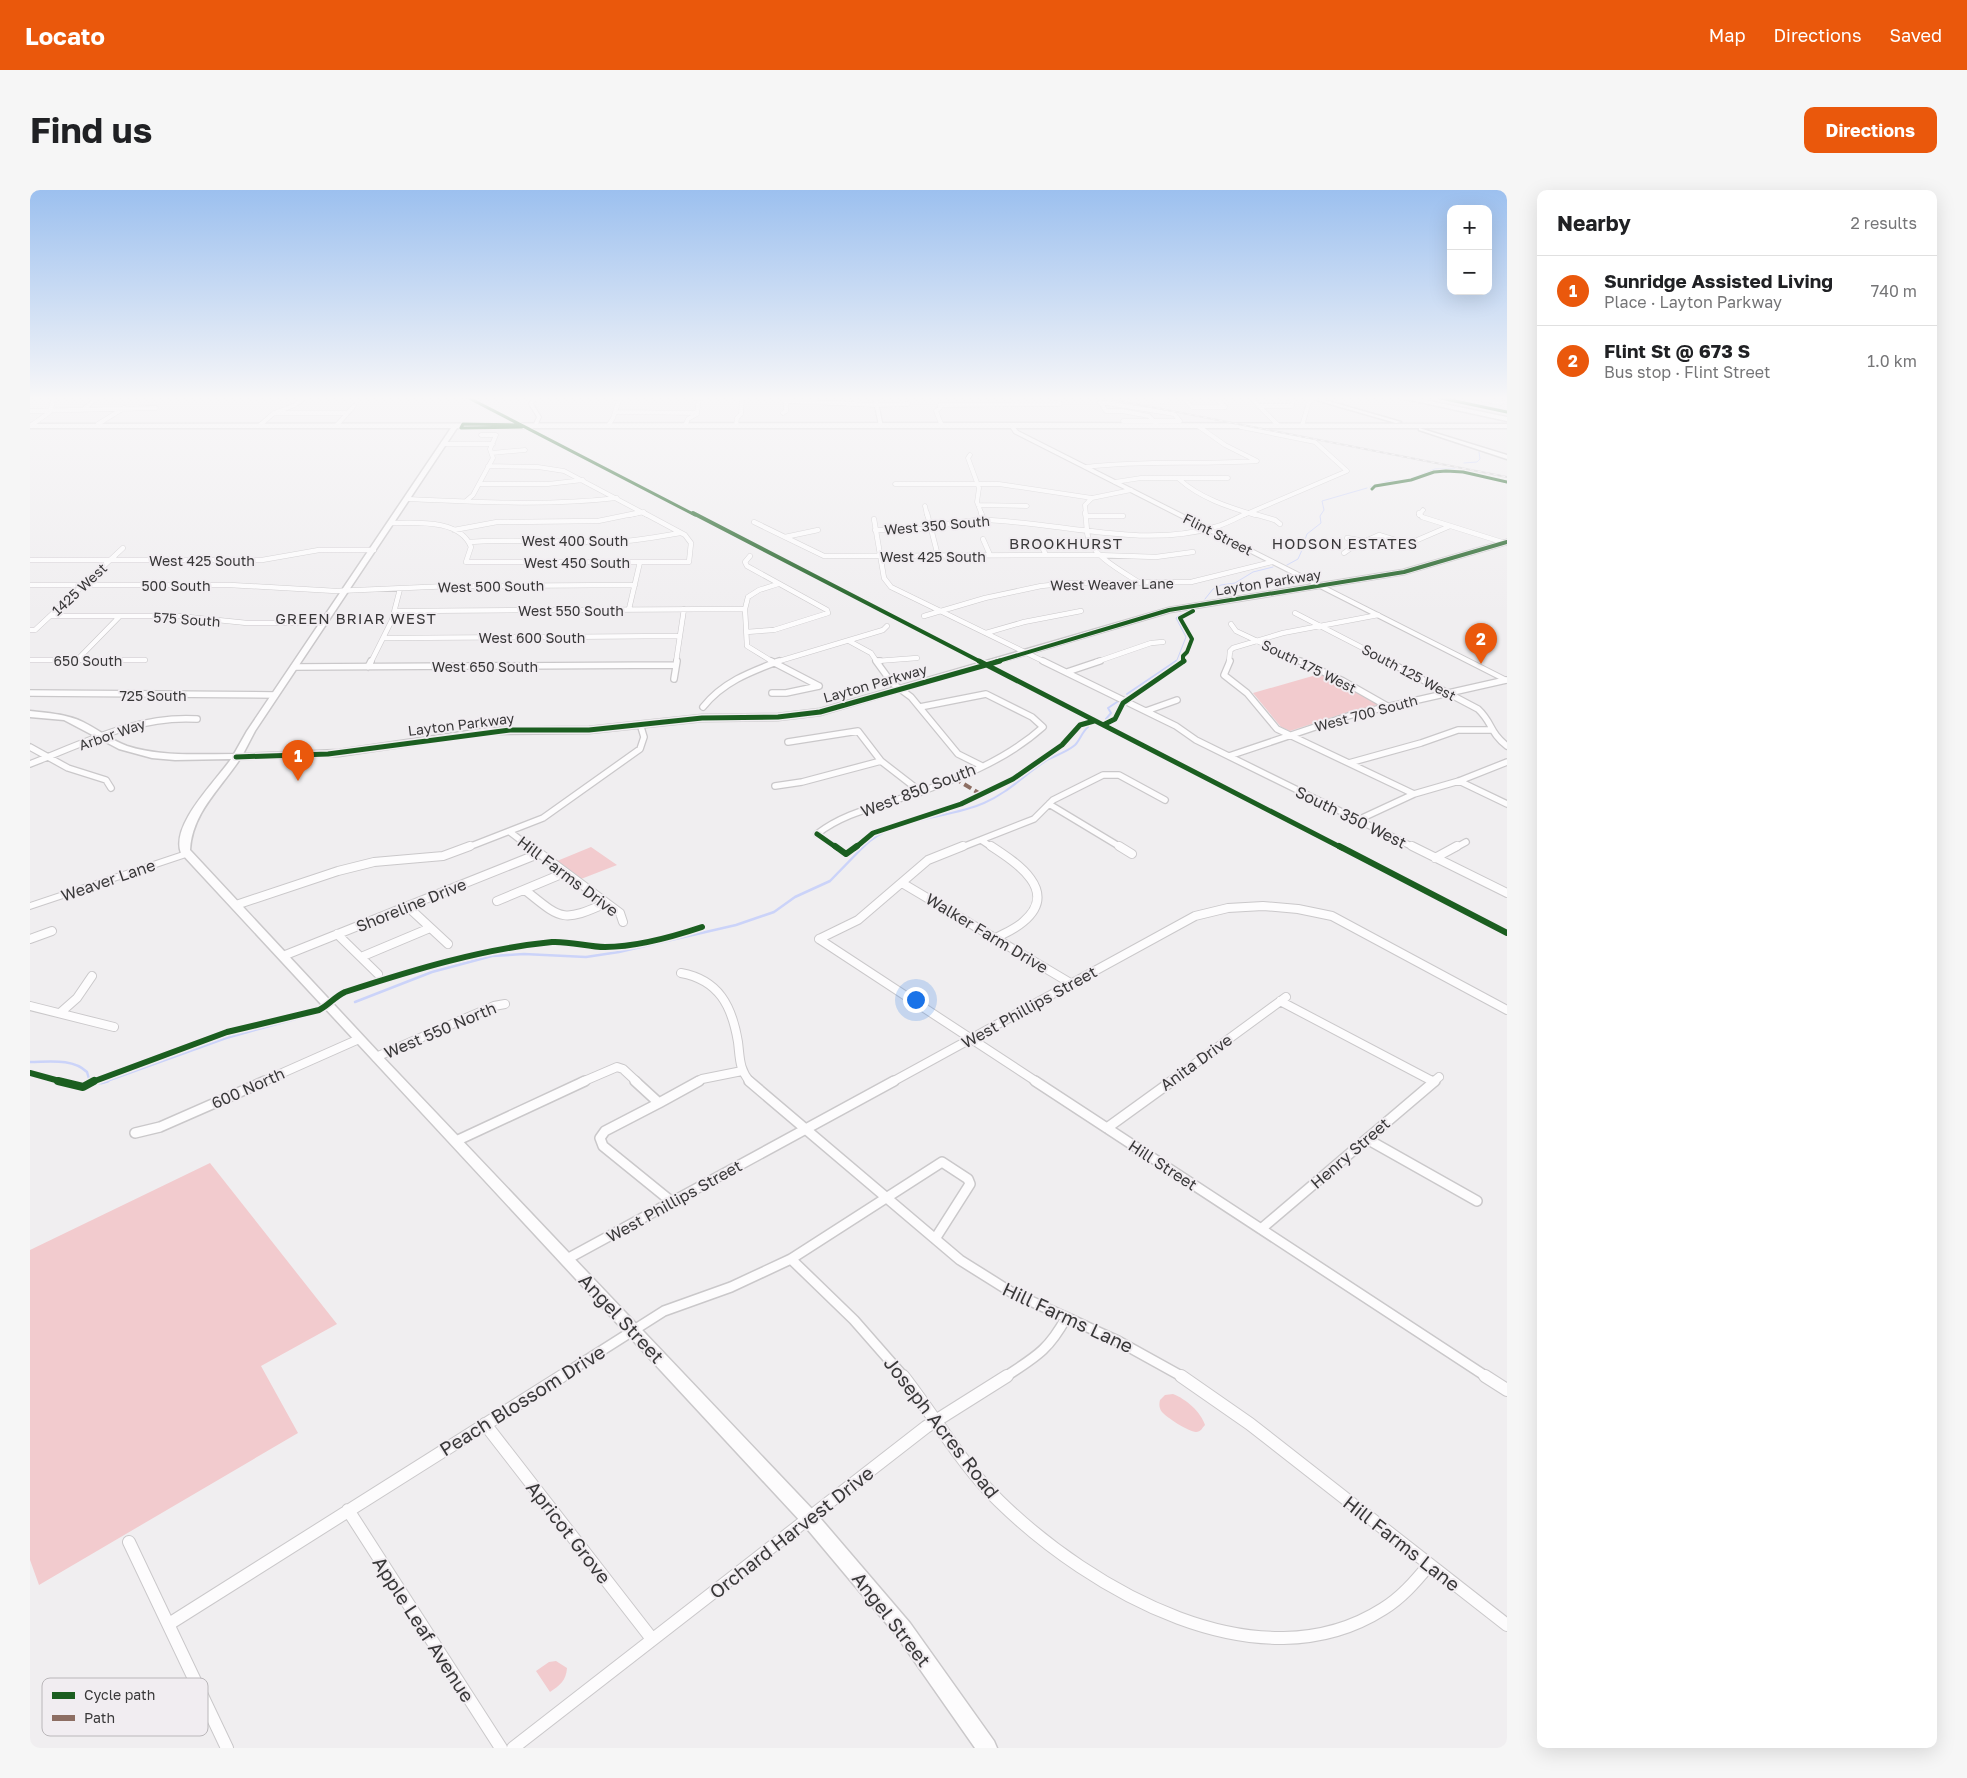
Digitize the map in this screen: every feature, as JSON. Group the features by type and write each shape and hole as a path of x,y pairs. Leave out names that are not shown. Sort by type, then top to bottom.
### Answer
{"main road":[{"path":"186,854 184,839 189,824 236,756 343,590 374,550 427,470"},
{"name":"Layton Parkway","path":"30,714 66,718 122,747 152,755 236,756 328,754 496,731 589,730 702,718 798,715 848,705 902,690 1169,610 1404,572 1506,543"},
{"name":"Angel Street","path":"186,854 236,905 359,1039 809,1518 903,1629 987,1748"}],"street":[{"path":"466,501 473,495 486,470"},
{"path":"558,470 583,480 680,532"},
{"path":"973,470 978,484 978,505 984,520"},
{"name":"Flint Street","path":"1091,470 1507,680"},
{"name":"West 350 South","path":"875,530 914,530 958,521 984,520 1025,523 1088,532 1153,536 1207,529 1347,471 1346,470"},
{"path":"1115,482 1141,478 1228,478 1223,471"},
{"path":"1179,479 1186,486 1219,502 1248,513 1275,520 1280,524"},
{"path":"479,484 548,484 583,480"},
{"path":"895,484 999,484 1092,498"},
{"path":"1131,490 1092,498 1085,502 1084,506 1092,545 1102,555 1140,583"},
{"path":"408,499 584,502 617,498"},
{"path":"1219,502 1228,500"},
{"path":"978,505 1027,506"},
{"path":"925,506 938,556"},
{"path":"1423,510 1418,513 1419,515 1506,543"},
{"path":"392,523 421,523 454,530 497,522 598,521 644,512"},
{"path":"1086,516 1123,516"},
{"name":"South 350 West","path":"874,519 884,578 891,587 1146,711 1176,726 1196,740 1507,893"},
{"path":"754,522 785,537 818,530"},
{"path":"1344,553 1364,541 1379,535 1408,544 1450,526"},
{"path":"454,530 470,542"},
{"name":"West 400 South","path":"470,542 496,540 628,541 655,538 680,532"},
{"name":"West 450 South","path":"470,542 471,552 466,562 689,562 691,543 689,538 680,532"},
{"name":"West 425 South","path":"785,537 824,556 1102,555 1156,557 1193,552"},
{"path":"1347,538 1364,541"},
{"path":"983,539 990,556"},
{"path":"1040,543 1046,555"},
{"name":"1425 West","path":"33,630 123,548"},
{"name":"West 425 South","path":"30,560 244,560 286,558 319,550 374,550"},
{"path":"746,632 774,630 828,613 827,610 747,566 745,562 750,556"},
{"path":"286,558 292,561"},
{"path":"629,610 640,562"},
{"name":"West Weaver Lane","path":"924,616 985,598 1055,584 1191,582 1272,562"},
{"path":"772,693 786,693 820,686 750,649 746,642 745,609 748,597 759,590 778,584"},
{"name":"500 South","path":"30,585 230,585 343,590"},
{"name":"West 500 South","path":"343,590 450,586 636,585"},
{"path":"368,666 397,611 400,589"},
{"path":"674,679 684,609"},
{"name":"West 550 South","path":"397,611 745,609"},
{"path":"986,633 1024,622 1081,611"},
{"name":"South 125 West","path":"1295,613 1485,714 1489,719 1490,730 1496,738 1507,746"},
{"path":"1378,615 1283,633 1233,648 1230,651 1230,660 1224,675 1247,693 1271,724 1288,735 1414,794"},
{"name":"575 South","path":"50,616 178,616 247,623 323,623"},
{"path":"77,660 120,616"},
{"name":"South 175 West","path":"1231,624 1236,631 1343,681 1387,706"},
{"path":"703,707 706,700 736,678 818,648 850,641 883,630 887,626"},
{"name":"West 600 South","path":"384,638 680,636"},
{"path":"850,641 870,653 892,683 920,706 958,754 982,766"},
{"path":"1067,672 1151,643 1163,642"},
{"path":"877,661 918,658"},
{"name":"650 South","path":"30,660 145,660"},
{"name":"West 650 South","path":"294,667 676,666"},
{"name":"West 700 South","path":"1229,756 1351,715 1507,680"},
{"name":"725 South","path":"30,693 275,695"},
{"name":"West 850 South","path":"817,834 827,825 921,792 982,766 1033,738 1043,727 1032,717 986,694 920,706"},
{"path":"1146,711 1177,700"},
{"name":"Arbor Way","path":"30,764 103,736 157,719 174,717 197,720"},
{"path":"236,905 338,871 374,862 443,856 543,818 640,748 645,742 645,736 640,724"},
{"path":"1349,763 1421,743 1458,730 1490,730"},
{"path":"788,742 858,731 881,761 921,792"},
{"path":"30,747 68,768 106,780 111,788"},
{"path":"775,786 799,783 881,761"},
{"path":"1358,820 1414,794 1459,781 1507,762"},
{"path":"902,883 928,860 1024,824 1042,813 1053,800 1094,779 1110,774 1119,775 1165,800"},
{"path":"1459,781 1507,804"},
{"path":"1049,804 1132,854"},
{"name":"Hill Farms Drive","path":"510,832 620,913 623,922"},
{"path":"981,840 1026,870 1037,891 1035,907 1026,919 996,938"},
{"path":"1435,858 1466,842"},
{"name":"Weaver Lane","path":"30,906 186,854"},
{"name":"Shoreline Drive","path":"283,956 538,854"},
{"path":"498,901 564,873"},
{"name":"Walker Farm Drive","path":"902,883 1072,984"},
{"name":"Hill Street","path":"902,883 858,920 819,939 1507,1390"},
{"path":"525,890 560,917 575,917 606,903"},
{"path":"406,906 448,944"},
{"name":"West Phillips Street","path":"567,1259 1195,916 1211,910 1231,907 1276,906 1306,909 1332,916 1507,1010"},
{"path":"361,958 430,928"},
{"path":"30,939 52,931"},
{"path":"336,934 378,974"},
{"path":"672,1202 603,1146 600,1138 606,1131 702,1079 742,1071 735,1026 728,1005 706,981 699,977 680,973"},
{"path":"60,1013 77,998 92,976"},
{"name":"Anita Drive","path":"1107,1128 1283,999 1328,1026 1436,1080"},
{"name":"West 550 North","path":"376,1057 494,1006 504,1004"},
{"path":"30,1006 114,1026"},
{"name":"600 North","path":"135,1133 160,1127 359,1039"},
{"path":"456,1141 609,1069 617,1067 623,1069 659,1103"},
{"name":"Hill Farms Lane","path":"742,1071 757,1089 804,1130 981,1276 1028,1302 1107,1334 1143,1352 1198,1385 1317,1475 1507,1626"},
{"name":"Henry Street","path":"1261,1230 1436,1080"},
{"path":"1367,1139 1477,1201"},
{"name":"Peach Blossom Drive","path":"169,1624 632,1330 664,1311 730,1287 791,1259 942,1162 968,1179 970,1184 935,1239"},
{"name":"Joseph Acres Road","path":"791,1259 872,1338 912,1387 986,1487 1004,1506 1041,1538 1086,1570 1160,1611 1199,1625 1241,1635 1270,1638 1330,1633 1358,1623 1382,1610 1402,1596 1429,1565"},
{"name":"Orchard Harvest Drive","path":"514,1748 936,1420 1042,1353 1057,1335 1066,1318"},
{"name":"Apricot Grove","path":"485,1424 652,1639"},
{"name":"Apple Leaf Avenue","path":"348,1510 501,1748"},
{"path":"129,1542 195,1678"},
{"path":"208,1706 228,1748"}],"shaded area":[{"path":"1323,673 1381,704 1345,713 1290,731 1281,727 1253,693"},
{"path":"591,847 617,865 581,879 557,861"},
{"path":"210,1163 337,1324 261,1366 298,1433 39,1585 30,1560 30,1250"},
{"path":"1173,1394 1188,1403 1200,1415 1205,1425 1200,1431 1188,1430 1162,1412 1160,1400 1165,1395"},
{"path":"556,1661 567,1668 562,1682 550,1692 536,1671 549,1662"}],"waterway":[{"path":"1370,487 1388,481 1407,480 1433,470"},
{"path":"1303,545 1307,534 1321,523 1320,516 1324,510 1322,501 1367,488"},
{"path":"1287,565 1298,559 1302,550"},
{"path":"1205,599 1213,589 1221,585 1235,583 1253,572 1273,567"},
{"path":"1174,662 1177,660 1186,637 1176,618 1181,614"},
{"path":"1127,694 1176,661"},
{"path":"1106,719 1111,713 1108,708 1117,702"},
{"path":"862,848 889,830 904,824 969,809 993,799 1047,760 1072,747 1088,727"},
{"path":"355,1002 432,972 492,956 524,954 586,957 619,952 736,925 774,912 795,897 830,881 862,848"},
{"path":"104,1082 226,1038 317,1013"},
{"path":"30,1062 60,1062 74,1065 87,1072 90,1082"},
{"path":"89,1081 90,1083 108,1081"}],"railway":[{"path":"1470,470 1507,477"}],"marked path":[{"path":"954,778 982,795"}],"cycle path":[{"path":"608,470 1507,933"},
{"path":"1372,489 1375,486 1411,480 1434,472 1446,471 1463,472 1507,482"},
{"path":"236,757 328,754 510,730 589,730 702,718 778,717 820,712 902,690 1169,610 1404,572 1507,542"},
{"path":"1103,725 1115,719 1123,703 1184,661 1183,656 1187,652 1192,639 1180,618 1193,611"},
{"path":"817,834 846,854 873,833 961,804 1013,779 1062,745 1080,725 1094,721"},
{"path":"30,1073 83,1087 93,1081 227,1032 319,1010 324,1008 334,997 345,992 423,967 516,947 555,942 604,947 621,946 680,934 702,927"}],"place":[{"name":"Flint St @ 673 S","path":"1481,664"},
{"name":"Sunridge Assisted Living","path":"298,781"}],"district":[{"name":"BROOKHURST","path":"1066,543"},
{"name":"HODSON ESTATES","path":"1345,543"},
{"name":"GREEN BRIAR WEST","path":"356,618"}]}
